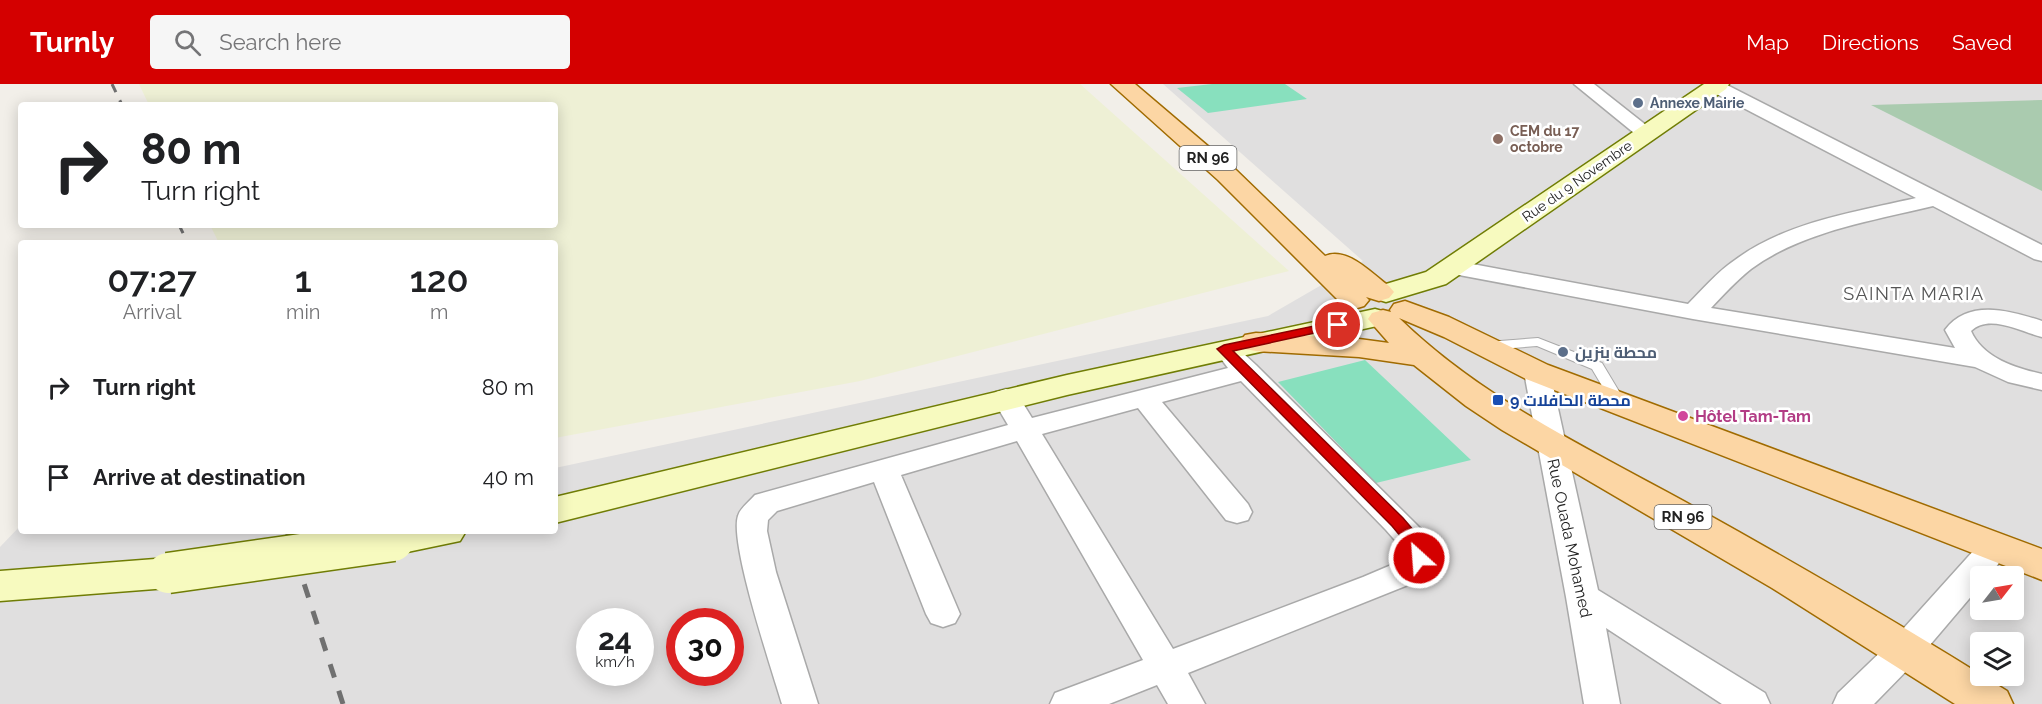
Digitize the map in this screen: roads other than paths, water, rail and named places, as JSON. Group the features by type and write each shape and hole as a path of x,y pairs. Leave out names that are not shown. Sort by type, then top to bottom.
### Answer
{"main road":[{"name":"RN 96","path":"1122,84 1227,175 1290,237 1380,305 1422,357 1491,406 1550,442 1906,649 1991,704"},
{"name":"Rue du 9 Novembre","path":"1380,305 1428,292 1443,272 1716,85"},
{"name":"RN 96","path":"1380,305 1442,323 1537,372 2042,565"},
{"path":"558,509 716,473 1006,398 1242,354 1380,305"},
{"name":"RN 96","path":"1242,354 1359,348 1422,357"},
{"path":"0,586 168,573 431,534"}],"street":[{"path":"1583,84 1646,134"},
{"path":"1716,85 2042,254"},
{"path":"1693,312 1749,260 1779,243 1805,232 1936,199"},
{"path":"1443,272 1985,361"},
{"path":"2042,329 2009,320 1989,318 1973,319 1962,323 1958,330 1960,340 1970,351 1985,361 2020,376 2042,382"},
{"path":"800,704 760,572 752,531 753,516 766,503 1143,397 1242,354 1415,542 1419,558 1407,572 1386,582 1068,704"},
{"name":"Rue Ouada Mohamed","path":"1537,372 1583,597 1602,704"},
{"path":"1143,397 1237,512"},
{"path":"1006,398 1187,704"},
{"path":"884,470 943,614"},
{"path":"1851,704 1906,649 1995,548"},
{"path":"1583,597 1752,704"}],"lane":[{"path":"1484,346 1538,342 1597,366 1619,403"}],"railway":[{"path":"112,84 121,102"},
{"path":"180,228 186,240"},
{"path":"288,534 343,704"}],"place":[{"name":"Annexe Mairie","path":"1638,103"},
{"name":"CEM du 17 octobre","path":"1498,139"},
{"name":"محطة بنزين","path":"1563,352"},
{"name":"محطة الحافلات 9","path":"1498,400"},
{"name":"Hôtel Tam-Tam","path":"1683,416"}],"district":[{"name":"SAINTA MARIA","path":"1914,294"}]}
